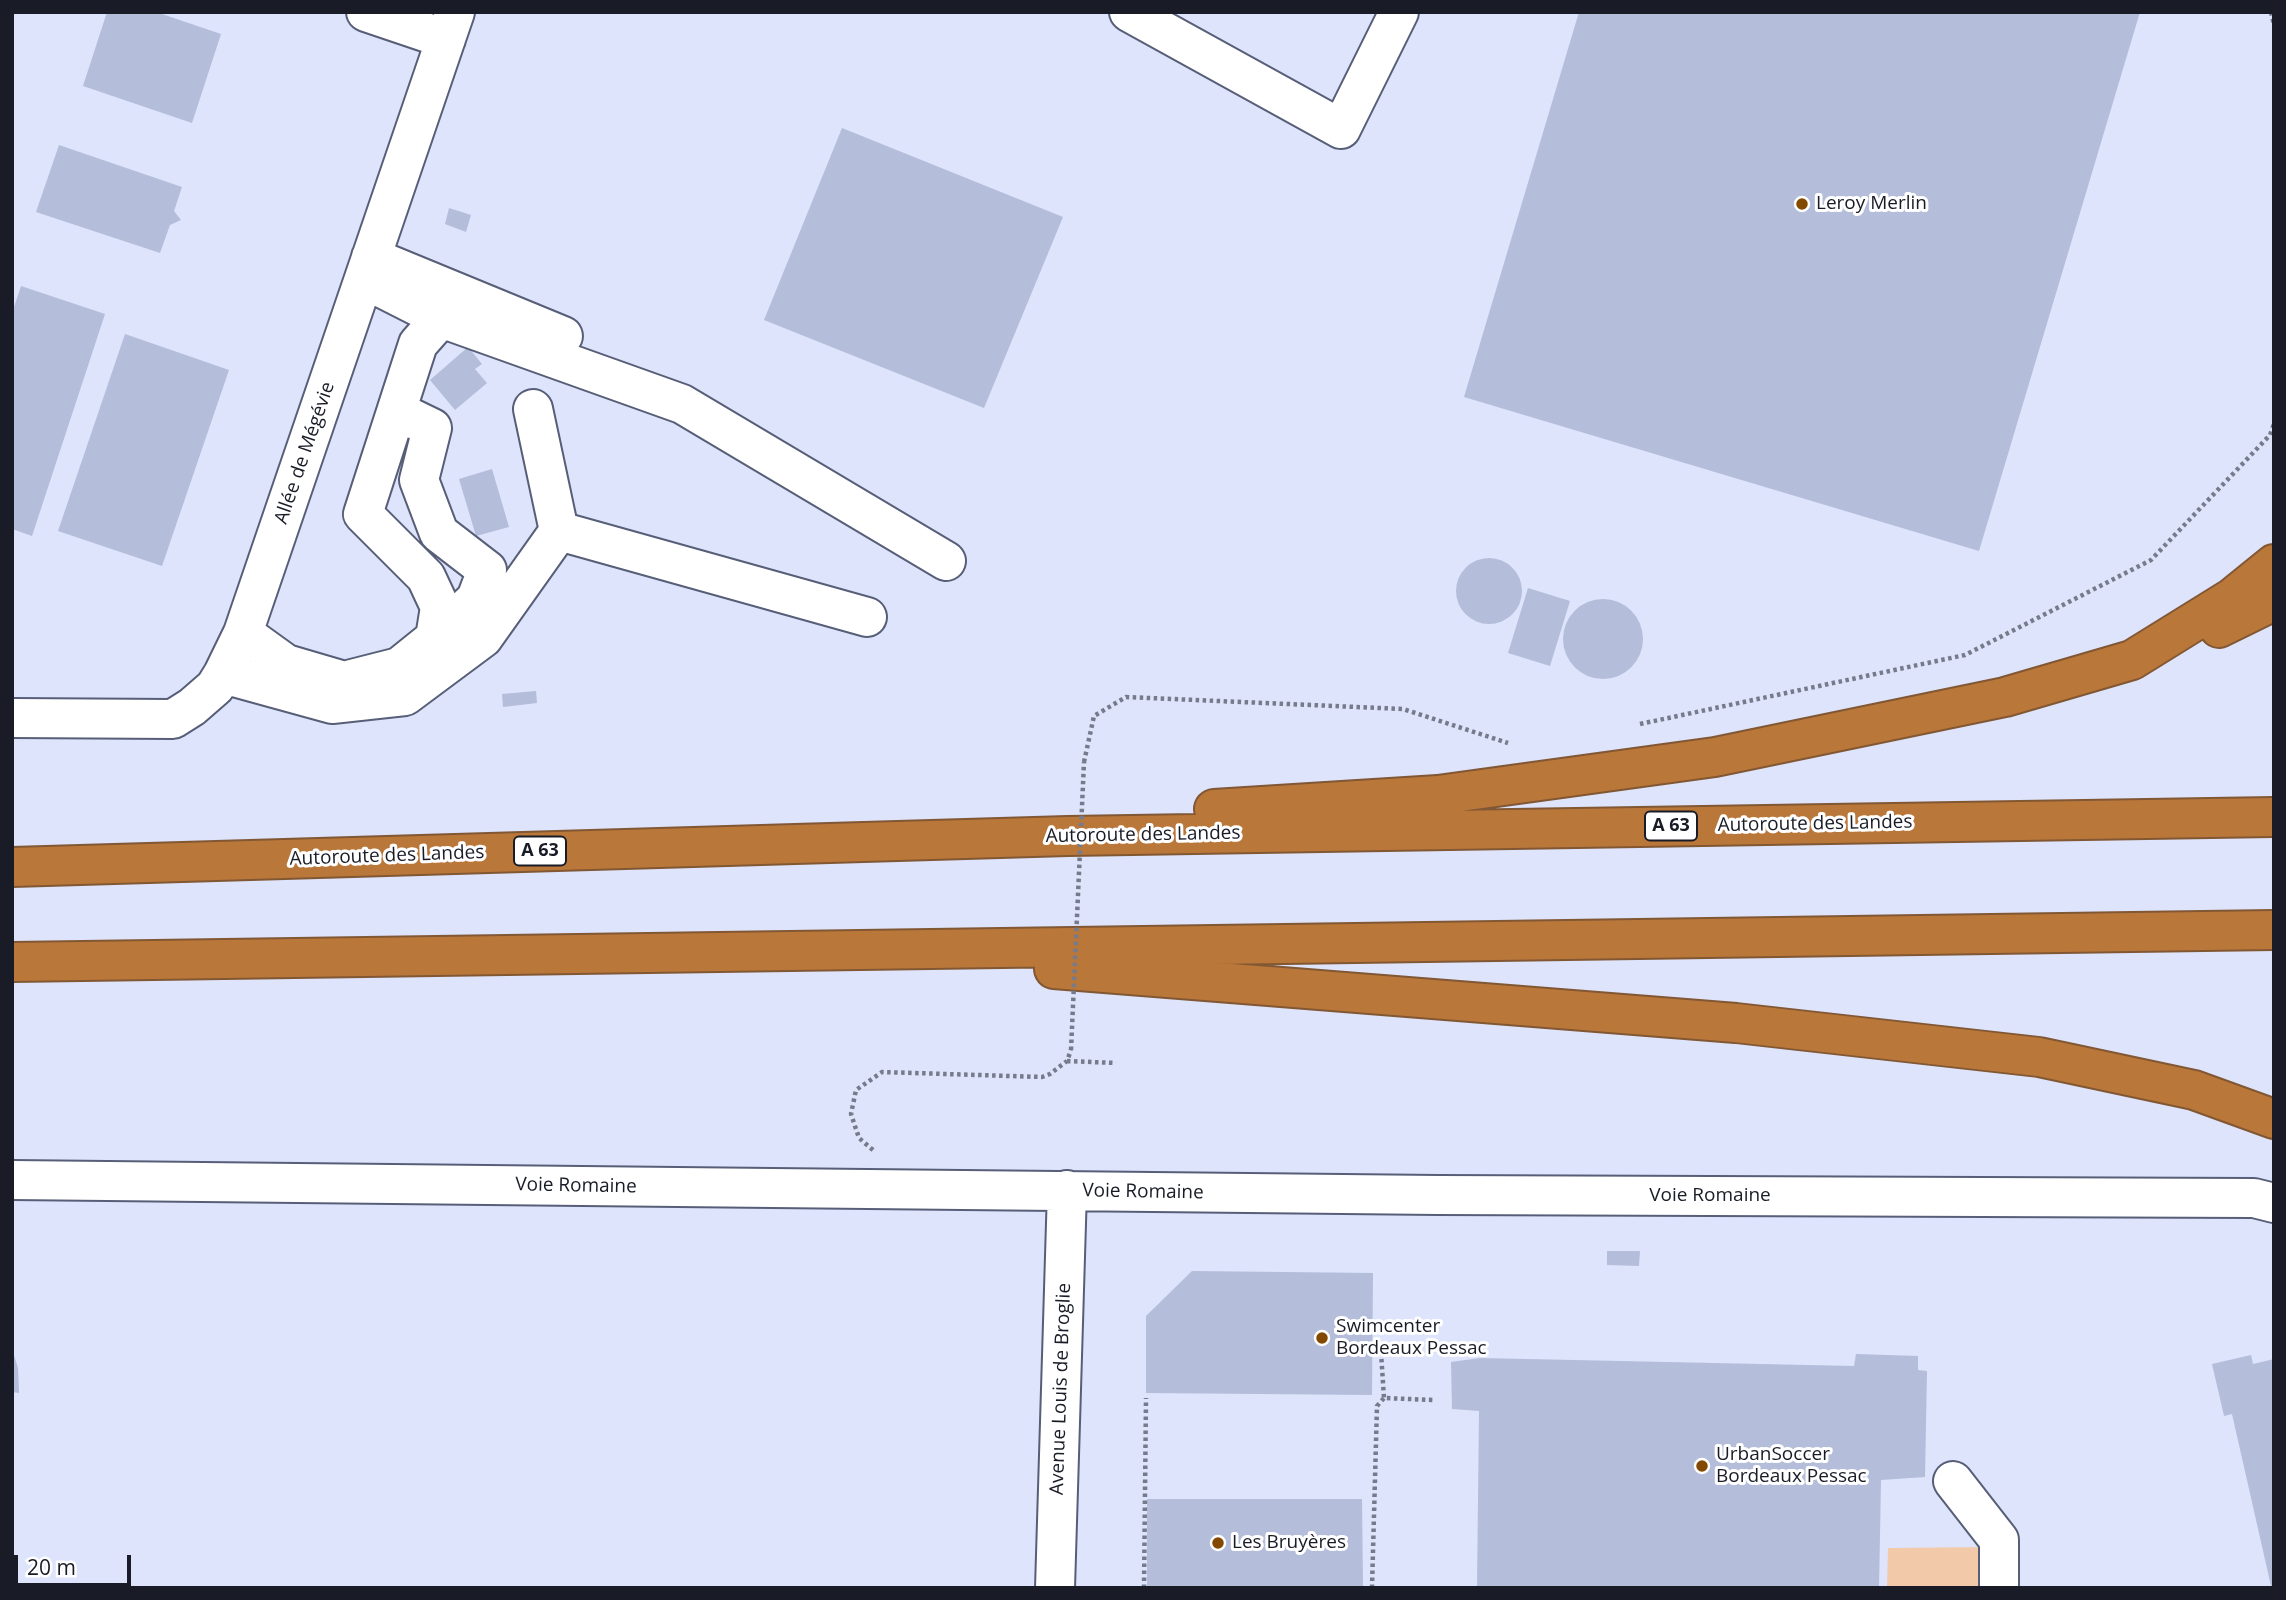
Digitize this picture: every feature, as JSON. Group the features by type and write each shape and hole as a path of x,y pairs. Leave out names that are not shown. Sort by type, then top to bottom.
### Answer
{"highway":[{"path":"2132,660 2232,598 2274,564"},
{"path":"1068,836 1145,813 1438,795 1715,757 2005,697 2197,639 2274,601"},
{"name":"Autoroute des Landes","path":"12,867 1068,836 2274,817"},
{"path":"12,962 2274,930"},
{"path":"811,951 1736,1023 2039,1058 2194,1090 2274,1119"}],"street":[{"path":"366,12 450,25"},
{"path":"1129,12 1341,129 1399,12"},
{"name":"Allée de Mégévie","path":"12,718 173,719 200,701 223,674 243,633 450,25"},
{"path":"368,268 441,318 682,404 946,561"},
{"path":"368,268 531,322 656,378 682,404"},
{"path":"435,638 440,607 426,577 363,514 418,344 441,318"},
{"path":"223,674 332,704 405,696 483,638 558,531 533,409"},
{"path":"243,633 286,664 344,681 399,667 476,599 487,570 439,533 419,480 432,428 397,411"},
{"path":"558,531 867,617"},
{"name":"Voie Romaine","path":"12,1180 1067,1191 2241,1198 2274,1203"},
{"name":"Avenue Louis de Broglie","path":"1055,1588 1067,1191"},
{"path":"1953,1481 1999,1540 1999,1588"}],"path":[{"path":"2271,12 2274,25"},
{"path":"1631,727 1965,655 2151,560 2270,435 2274,424"},
{"path":"883,1158 859,1138 851,1114 856,1090 882,1072 1042,1077 1051,1074 1067,1061 1072,1050 1084,762 1094,716 1126,697 1403,709 1506,743 1518,744"},
{"path":"1067,1061 1116,1063"},
{"path":"1372,1588 1377,1406 1384,1398 1381,1352"},
{"path":"1144,1588 1146,1398"},
{"path":"1384,1398 1433,1400"}],"shaded area":[{"path":"1989,1547 1988,1588 1887,1588 1888,1548"}],"building":[{"path":"107,12 156,12 221,34 192,123 83,86"},
{"name":"Leroy Merlin","path":"1579,12 2140,12 1979,551 1464,397"},
{"path":"842,128 1063,217 984,408 764,320"},
{"path":"59,145 182,187 174,211 181,220 170,225 160,253 36,212"},
{"path":"449,208 471,215 466,232 445,224"},
{"path":"21,286 105,314 32,536 12,529 12,313"},
{"path":"125,334 229,370 162,566 58,531"},
{"path":"468,347 482,364 475,369 487,383 455,410 430,380"},
{"path":"492,469 509,527 476,536 459,479"},
{"path":"1482,558 1496,558 1508,563 1517,572 1522,591 1520,604 1513,615 1496,624 1482,624 1470,619 1461,610 1456,598 1456,584 1461,572 1470,563"},
{"path":"1528,588 1570,601 1550,666 1508,653"},
{"path":"1603,599 1618,602 1631,611 1640,624 1643,639 1640,654 1631,667 1618,676 1603,679 1588,676 1575,667 1566,654 1563,639 1566,624 1575,611 1588,602"},
{"path":"536,691 537,703 503,707 502,694"},
{"path":"1607,1251 1640,1251 1639,1266 1607,1265"},
{"path":"1192,1271 1373,1273 1372,1395 1146,1393 1146,1316"},
{"path":"12,1349 18,1368 19,1393 12,1392"},
{"name":"UrbanSoccer Bordeaux Pessac","path":"1856,1354 1918,1356 1918,1370 1927,1371 1925,1477 1881,1480 1879,1588 1477,1588 1479,1411 1452,1409 1451,1362 1480,1358 1854,1366"},
{"path":"2251,1355 2253,1364 2274,1359 2274,1585 2271,1586 2232,1414 2224,1416 2212,1364"},
{"name":"Les Bruyères","path":"1147,1499 1362,1499 1363,1586 1147,1587"}],"place":[{"name":"Leroy Merlin","path":"1802,204"},
{"name":"Swimcenter Bordeaux Pessac","path":"1322,1338"},
{"name":"UrbanSoccer Bordeaux Pessac","path":"1702,1466"},
{"name":"Les Bruyères","path":"1218,1543"}]}
